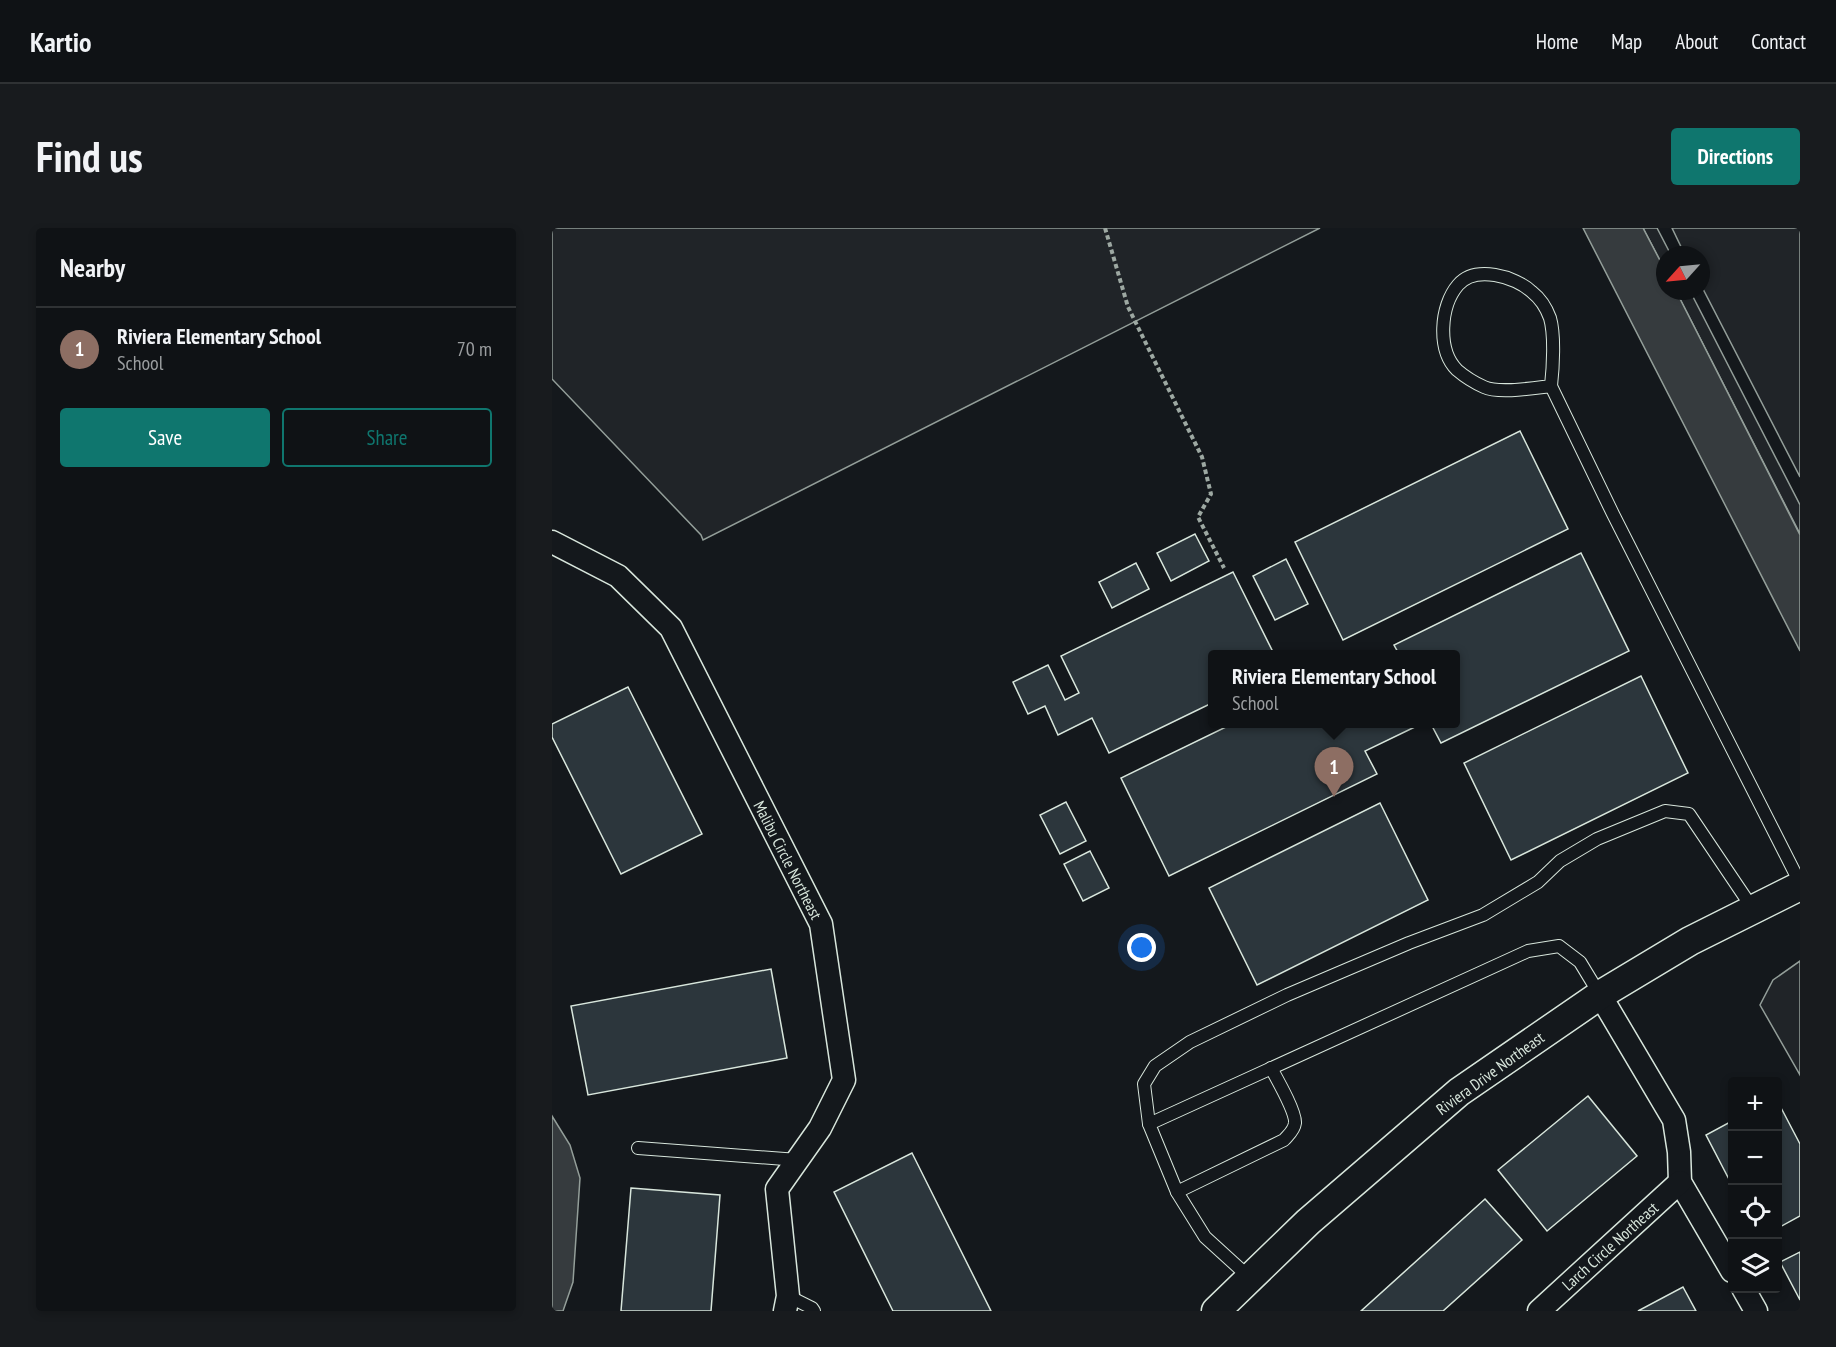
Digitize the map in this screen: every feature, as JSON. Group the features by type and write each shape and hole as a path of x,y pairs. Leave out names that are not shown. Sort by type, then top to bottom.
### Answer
{"street":[{"name":"Malibu Circle Northeast","path":"552,542 618,576 671,628 821,924 844,1080 820,1128 777,1189 787,1304"},
{"name":"Riviera Drive Northeast","path":"1216,1311 1308,1222 1458,1092 1600,995 1690,941 1800,884"},
{"path":"1600,995 1674,1120 1679,1152 1680,1182 1728,1264"},
{"name":"Larch Circle Northeast","path":"1539,1311 1680,1182"},
{"path":"1746,1293 1756,1311"}],"lane":[{"path":"1551,386 1517,390 1485,388 1456,369 1446,349 1442,329 1447,305 1458,285 1472,276 1489,273 1531,290 1544,304 1551,320 1553,363 1551,386 1800,884"},
{"path":"1250,1278 1205,1237 1177,1192 1149,1124 1144,1084 1155,1066 1190,1042 1287,995 1409,943 1483,915 1538,882 1560,861 1598,839 1665,811 1689,814 1753,909"},
{"path":"1149,1124 1527,951 1559,946 1581,962 1600,995"},
{"path":"1177,1192 1284,1140 1292,1132 1295,1124 1293,1114 1271,1068"},
{"path":"638,1148 798,1160"},
{"path":"787,1304 812,1308 814,1311"}],"path":[{"path":"1105,228 1128,307 1202,457 1211,494 1198,517 1224,568"}],"shaded area":[{"path":"552,228 1320,228 703,540 701,535 552,379"},
{"path":"1583,228 1643,228 1656,253 1656,300 1681,300 1800,535 1800,651"},
{"path":"1643,228 1657,228 1666,246 1656,246 1656,253"},
{"path":"1672,228 1800,228 1800,477 1709,300 1710,246 1681,246"},
{"path":"1681,300 1695,300 1800,505 1800,534"},
{"path":"1800,961 1800,1075 1760,1005 1773,980"},
{"path":"552,1116 570,1145 580,1178 573,1282 563,1311 552,1311"}],"building":[{"path":"1520,431 1568,529 1343,640 1295,542"},
{"path":"1195,534 1209,561 1171,581 1157,553"},
{"path":"1581,553 1629,651 1441,743 1433,728 1460,728 1460,650 1397,650 1394,645"},
{"path":"1286,559 1308,604 1275,620 1253,576"},
{"path":"1136,563 1149,589 1112,608 1099,582"},
{"path":"1233,572 1272,650 1208,650 1208,705 1109,753 1092,718 1058,735 1045,706 1028,714 1013,682 1048,665 1065,700 1079,693 1061,656"},
{"path":"1641,676 1688,773 1511,860 1464,763"},
{"path":"628,687 702,834 621,874 552,737 552,724"},
{"path":"1224,728 1413,728 1365,751 1377,774 1169,876 1121,778"},
{"path":"1066,802 1086,841 1060,854 1040,815"},
{"path":"1380,803 1428,900 1257,985 1209,888"},
{"path":"1090,851 1109,888 1083,901 1064,864"},
{"path":"771,969 787,1058 588,1095 571,1006"},
{"path":"1588,1096 1637,1156 1547,1231 1498,1170"},
{"path":"1782,1110 1800,1144 1800,1216 1782,1226"},
{"path":"1728,1123 1728,1177 1706,1135"},
{"path":"912,1153 991,1311 893,1311 834,1192"},
{"path":"631,1188 720,1195 711,1311 621,1311"},
{"path":"1485,1199 1522,1240 1443,1311 1361,1311"},
{"path":"1800,1252 1800,1300 1782,1266 1782,1261"},
{"path":"1683,1287 1696,1311 1638,1311"}],"place":[{"name":"Riviera Elementary School","path":"1334,797"}]}
